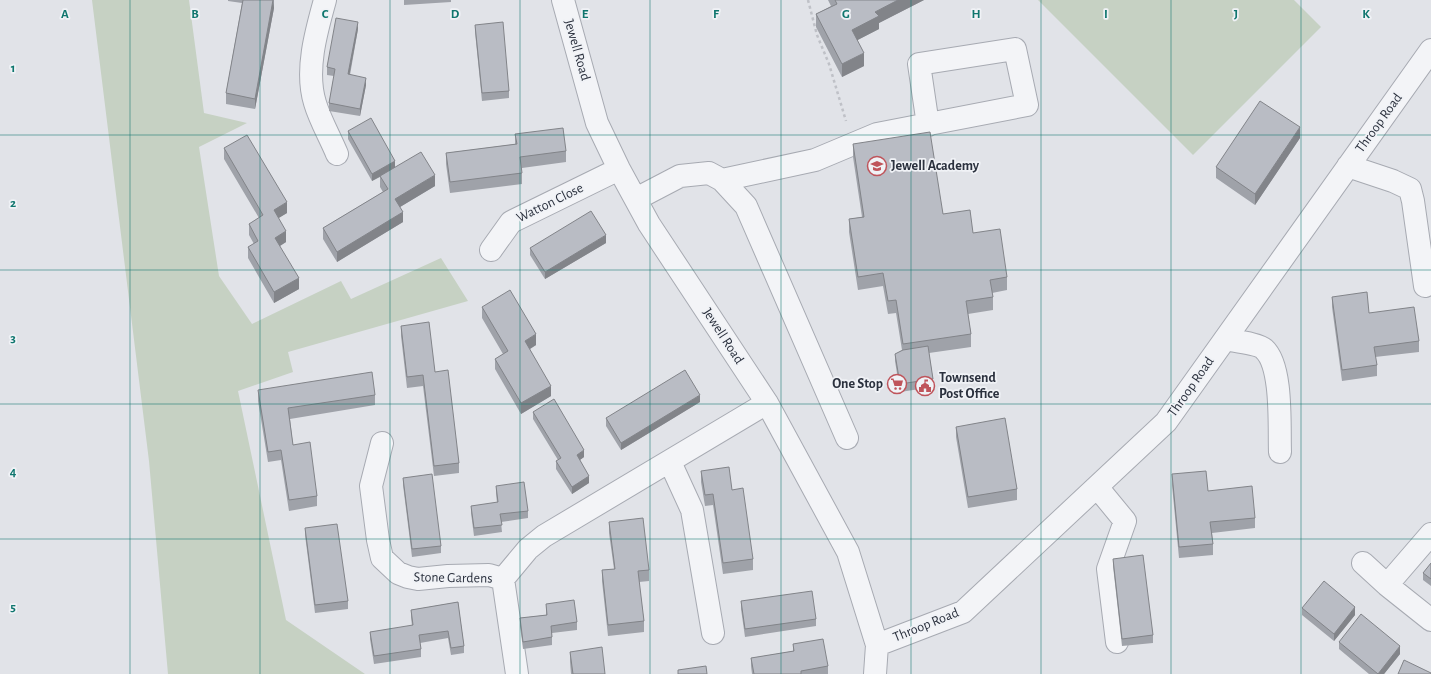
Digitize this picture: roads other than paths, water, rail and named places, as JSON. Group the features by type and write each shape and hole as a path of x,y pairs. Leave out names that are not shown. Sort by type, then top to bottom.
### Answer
{"street":[{"path":"325,0 317,30 312,64 311,85 315,104 337,154"},
{"name":"Jewell Road","path":"563,0 597,123 620,169 649,224 767,403 848,552 877,645 875,674"},
{"path":"722,180 815,160 877,134 1026,105 1015,49 919,64 928,124"},
{"name":"Throop Road","path":"877,645 963,612 1166,422 1431,50"},
{"path":"1348,166 1393,181 1410,189 1425,286"},
{"name":"Watton Close","path":"491,250 511,222 620,169"},
{"path":"636,199 680,176 709,173 722,180 746,206 847,438"},
{"path":"1225,338 1263,348 1271,357 1278,382 1280,452"},
{"name":"Stone Gardens","path":"517,674 503,579 528,549 544,536 767,403"},
{"name":"Stone Gardens","path":"382,443 371,486 378,540 382,558 398,573 418,579 448,576 489,575 503,579"},
{"path":"670,462 692,510 713,633"},
{"path":"1097,487 1125,521 1108,569 1118,642"},
{"path":"1387,585 1431,534"},
{"path":"1363,563 1387,585 1431,620"}],"place":[{"name":"Jewell Academy","path":"877,166"},
{"name":"One Stop","path":"897,384"},
{"name":"Townsend Post Office","path":"925,386"}]}
